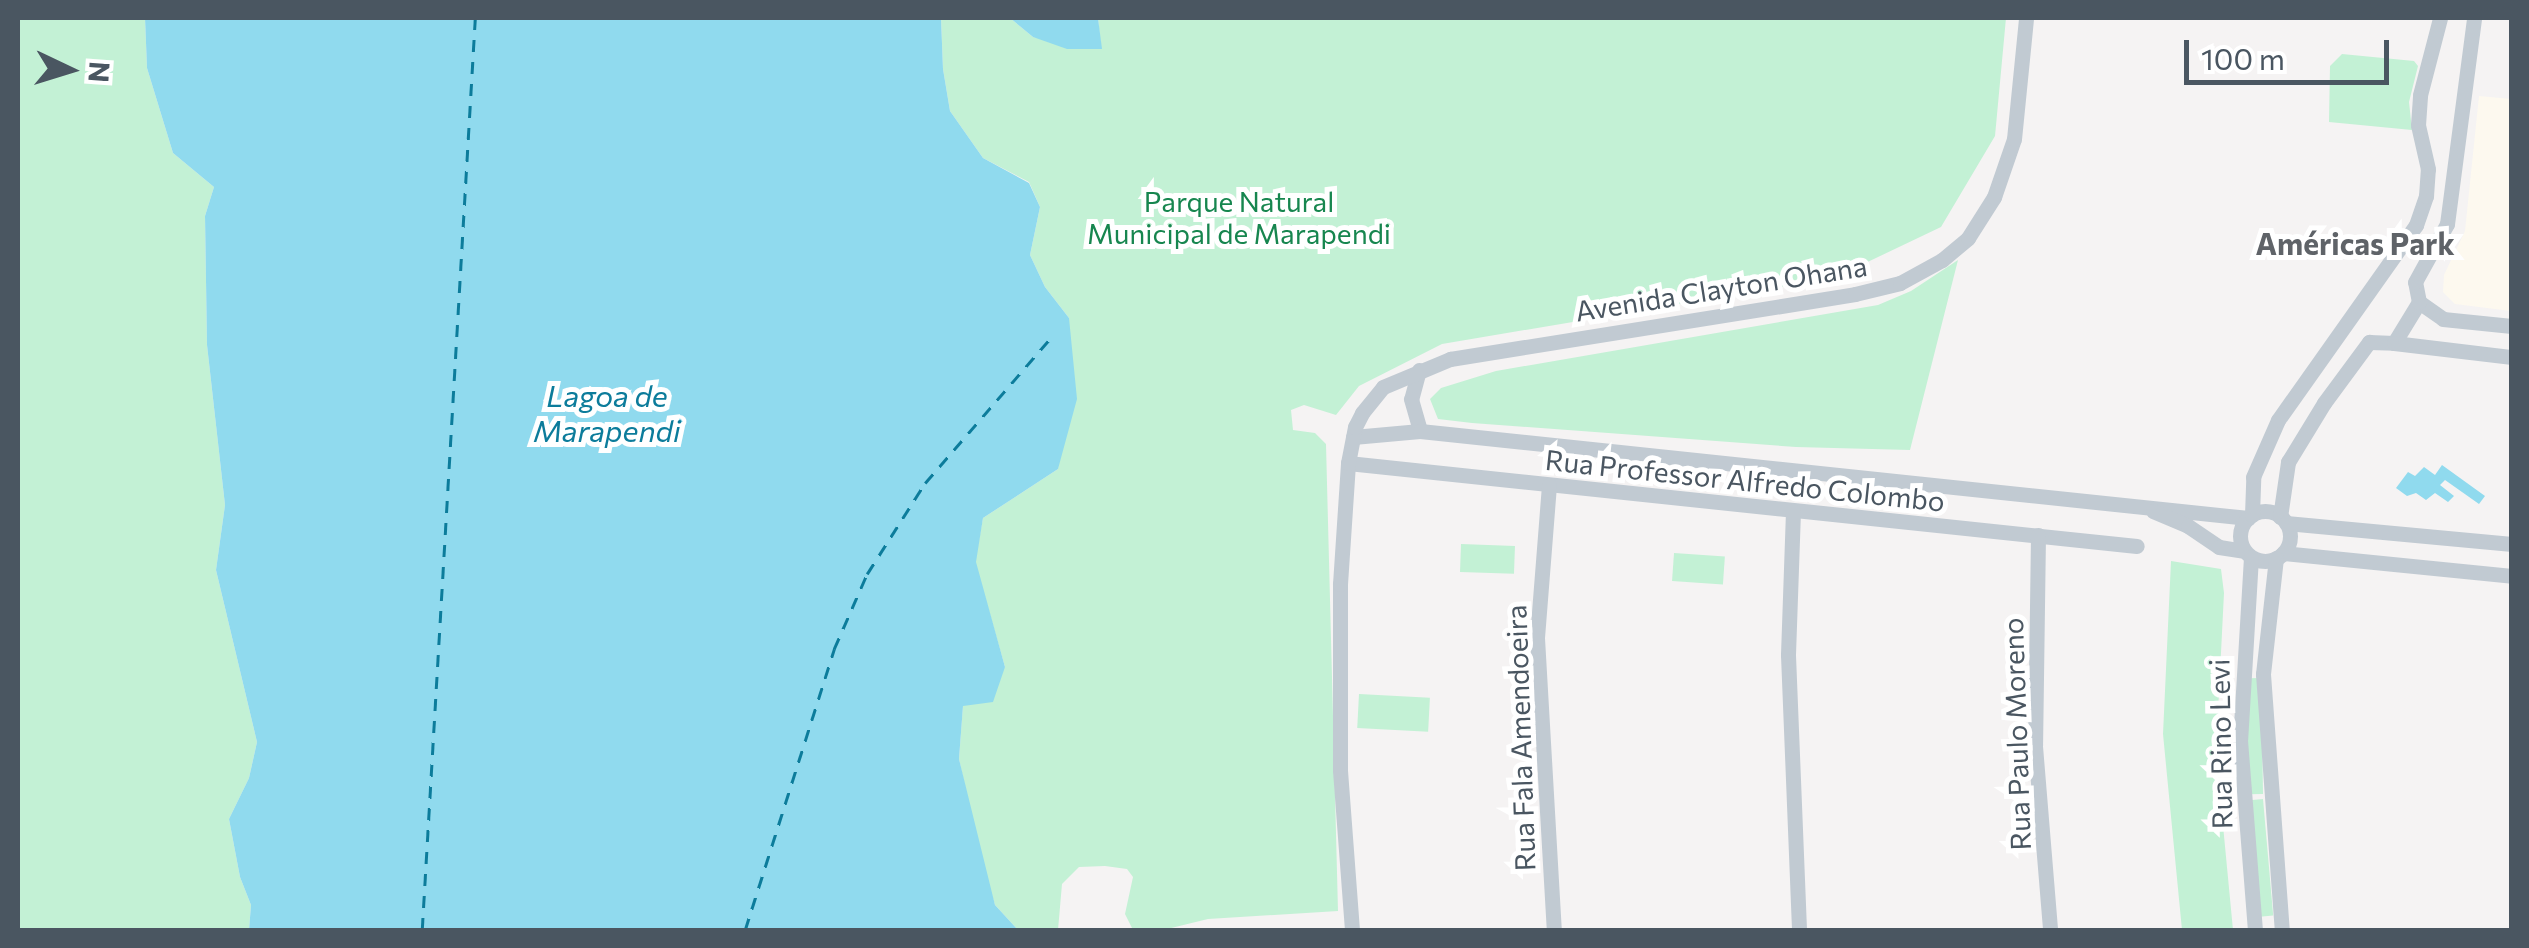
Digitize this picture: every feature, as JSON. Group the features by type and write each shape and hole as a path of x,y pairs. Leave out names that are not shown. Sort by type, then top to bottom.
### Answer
{"street":[{"name":"Avenida Clayton Ohana","path":"1352,930 1338,685 1348,463 1353,436 1375,395 1419,370 1450,359 1855,294 1900,283 1942,260 1968,238 1994,197 2014,139 2026,18"},
{"path":"2440,18 2419,110 2428,169 2426,196 2416,225 2349,325 2278,420 2253,477 2250,516 2240,533 2248,554 2263,561 2280,556 2512,576"},
{"path":"2394,342 2419,302 2415,282 2447,224 2474,18"},
{"path":"2388,266 2415,282"},
{"path":"2419,302 2443,318 2512,326"},
{"path":"2349,325 2370,342 2512,357"},
{"path":"2280,556 2289,540 2283,520 2288,462 2324,403 2370,342"},
{"path":"1419,370 1411,399 1420,431"},
{"name":"Rua Professor Alfredo Colombo","path":"1353,436 1420,431 2250,516"},
{"name":"Rua Professor Alfredo Colombo","path":"1348,463 2136,546"},
{"name":"Rua Fala Amendoeira","path":"1549,485 1537,638 1554,930"},
{"name":"Rua Professor Alfredo Colombo","path":"2136,504 2188,526 2219,547 2248,554"},
{"path":"1793,511 1788,655 1799,930"},
{"path":"2250,516 2263,511 2283,520 2512,544"},
{"name":"Rua Paulo Moreno","path":"2038,535 2035,746 2050,930"},
{"name":"Rua Rino Levi","path":"2248,554 2240,740 2255,930"},
{"name":"Rua Rino Levi","path":"2280,556 2263,674 2282,930"}],"shaded area":[{"path":"2479,96 2511,99 2511,311 2455,304 2443,292 2444,275 2465,231"}],"green space":[{"path":"18,18 145,18 147,68 173,153 214,187 205,216 207,345 225,505 216,570 257,742 249,778 229,819 240,877 251,905 249,930 18,930"},
{"name":"Parque Natural Municipal de Marapendi","path":"941,18 1010,18 1033,37 1101,49 1098,18 2006,18 1995,136 1941,227 1834,278 1442,344 1359,386 1336,415 1304,405 1291,410 1293,430 1315,433 1326,444 1338,911 1208,919 1163,930 1133,930 1125,914 1133,877 1127,869 1079,867 1062,884 1058,930 1018,930 995,905 982,863 959,759 963,705 1005,667 975,562 983,518 1058,469 1069,318 1045,287 1030,255 1040,207 1029,182 983,158 950,111"},
{"path":"2342,54 2414,61 2418,66 2409,102 2412,130 2329,122 2330,66"},
{"path":"1958,260 1910,450 1796,447 1472,423 1438,419 1430,399 1441,388 1496,371 1878,305 1911,291"},
{"path":"1461,544 1515,546 1514,574 1460,572"},
{"path":"1674,553 1725,557 1723,584 1672,581"},
{"path":"2171,561 2221,569 2224,593 2216,752 2233,930 2182,930 2163,734"},
{"path":"2245,678 2261,678 2263,794 2247,794"},
{"path":"1359,694 1430,698 1428,732 1357,728"},
{"path":"2263,799 2273,916 2257,917 2247,800"}],"water":[{"name":"Lagoa de Marapendi","path":"145,18 941,18 950,111 983,158 1029,183 1040,207 1030,255 1045,287 1069,318 1077,399 1058,469 983,518 976,562 1005,667 993,702 963,706 959,759 995,905 1018,930 249,930 251,905 240,877 229,819 249,778 257,742 216,570 225,505 207,345 205,216 214,187 173,153 147,68"},
{"path":"1010,18 1098,18 1102,49 1067,49 1033,37"},
{"path":"2442,465 2485,496 2479,504 2445,480 2440,485 2454,496 2448,502 2435,493 2426,500 2416,493 2407,496 2396,488 2408,472 2415,476 2424,467 2435,475"}],"ferry route":[{"path":"422,930 475,18"},
{"path":"745,930 834,649 867,574 925,483 1054,334"}],"district":[{"name":"Américas Park","path":"2355,243"}]}
